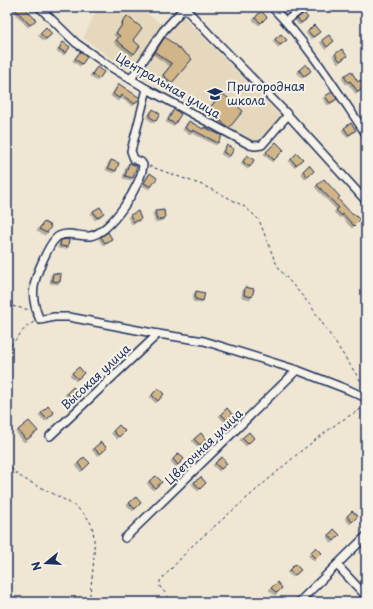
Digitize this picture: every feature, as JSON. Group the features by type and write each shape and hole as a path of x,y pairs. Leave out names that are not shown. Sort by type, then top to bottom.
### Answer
{"street":[{"name":"Центральная улица","path":"39,7 76,43 109,66 250,145 262,145 288,115"},
{"path":"131,79 163,31 185,7 288,115 366,201"},
{"path":"272,7 286,21 366,134"},
{"path":"286,21 304,7"},
{"path":"148,89 131,151 132,157 143,165 141,174 128,200 107,226 92,236 63,234 54,240 34,286 33,300 40,320 54,317 69,317 204,341 297,370 366,398"},
{"name":"Высокая улица","path":"50,436 158,334"},
{"name":"Цветочная улица","path":"125,538 297,370"},
{"path":"299,602 366,536"},
{"path":"337,565 366,596"}],"path":[{"path":"143,165 158,168 227,197 245,207 259,220 274,261 311,306 366,389"},
{"path":"7,305 36,311"},
{"path":"7,350 26,327 40,320"},
{"path":"173,602 160,586 160,581 193,545 301,451 339,422 366,406"},
{"path":"7,464 19,475 77,508 90,522 94,537 93,569 89,602"}],"shaded area":[{"name":"Пригородная школа","path":"106,7 138,7 164,26 177,10 281,117 261,142 252,144 112,59 83,38 96,12"}],"building":[{"path":"13,7 24,7 36,20 30,25"},
{"path":"261,11 267,17 261,23 255,18"},
{"path":"304,13 308,18 301,23 297,18"},
{"path":"127,16 142,28 133,40 140,46 134,54 116,40 120,36 116,33"},
{"path":"314,25 320,32 313,37 308,31"},
{"path":"46,27 52,34 46,39 40,33"},
{"path":"281,34 287,40 280,45 275,39"},
{"path":"329,35 334,41 327,47 322,40"},
{"path":"165,37 192,59 172,83 163,75 172,64 155,52"},
{"path":"63,42 70,47 66,53 59,49"},
{"path":"342,49 347,56 340,61 335,54"},
{"path":"80,52 87,57 82,64 75,59"},
{"path":"306,64 311,71 304,76 299,70"},
{"path":"97,67 104,72 99,79 92,74"},
{"path":"351,71 358,82 360,80 365,87 358,92 350,81 348,82 344,76"},
{"path":"119,84 140,98 135,104 122,95 120,99 113,94"},
{"path":"332,92 337,99 330,103 325,96"},
{"path":"222,93 243,111 229,128 208,110"},
{"path":"153,109 160,114 156,121 149,116"},
{"path":"174,109 181,114 175,124 168,120"},
{"path":"189,121 203,129 204,127 222,136 218,143 193,130 192,132 185,128"},
{"path":"351,123 356,130 349,135 344,128"},
{"path":"276,142 284,150 274,160 266,152"},
{"path":"227,145 234,149 230,156 223,152"},
{"path":"297,153 303,159 296,165 291,159"},
{"path":"247,155 254,160 250,167 243,162"},
{"path":"111,160 119,163 116,171 108,168"},
{"path":"129,163 137,166 133,178 125,176"},
{"path":"309,165 314,171 308,177 303,171"},
{"path":"150,173 157,178 151,187 144,183"},
{"path":"324,179 340,197 338,199 353,215 354,214 360,220 354,226 343,214 342,216 336,210 339,208 317,185"},
{"path":"100,207 104,213 97,218 93,211"},
{"path":"164,210 165,218 157,220 155,211"},
{"path":"138,211 141,219 134,222 130,215"},
{"path":"44,222 51,226 47,233 39,229"},
{"path":"108,232 112,239 105,243 101,237"},
{"path":"69,239 68,247 60,246 61,240"},
{"path":"53,273 61,274 60,282 52,281"},
{"path":"245,287 254,289 252,297 244,295"},
{"path":"196,291 205,293 203,301 195,299"},
{"path":"79,367 84,373 78,379 72,373"},
{"path":"73,387 79,393 73,399 67,393"},
{"path":"158,388 164,394 158,401 152,395"},
{"path":"48,406 54,413 47,419 41,413"},
{"path":"227,408 233,415 227,420 221,414"},
{"path":"29,421 38,431 26,440 18,430"},
{"path":"119,425 125,431 119,437 113,431"},
{"path":"249,432 254,438 248,444 242,438"},
{"path":"201,433 206,440 200,445 194,439"},
{"path":"101,442 107,448 100,454 94,448"},
{"path":"179,453 184,459 178,465 173,459"},
{"path":"84,457 90,463 83,470 78,463"},
{"path":"222,457 227,464 221,469 215,463"},
{"path":"156,476 162,482 155,488 149,481"},
{"path":"201,477 206,483 200,489 194,482"},
{"path":"136,497 141,503 135,509 129,503"},
{"path":"352,511 358,516 352,522 347,516"},
{"path":"334,529 340,535 334,541 329,535"},
{"path":"316,547 322,553 316,559 310,553"},
{"path":"295,564 301,570 295,575 289,570"},
{"path":"277,582 282,588 277,593 271,588"}],"place":[{"name":"Пригородная школа","path":"215,94"}]}
